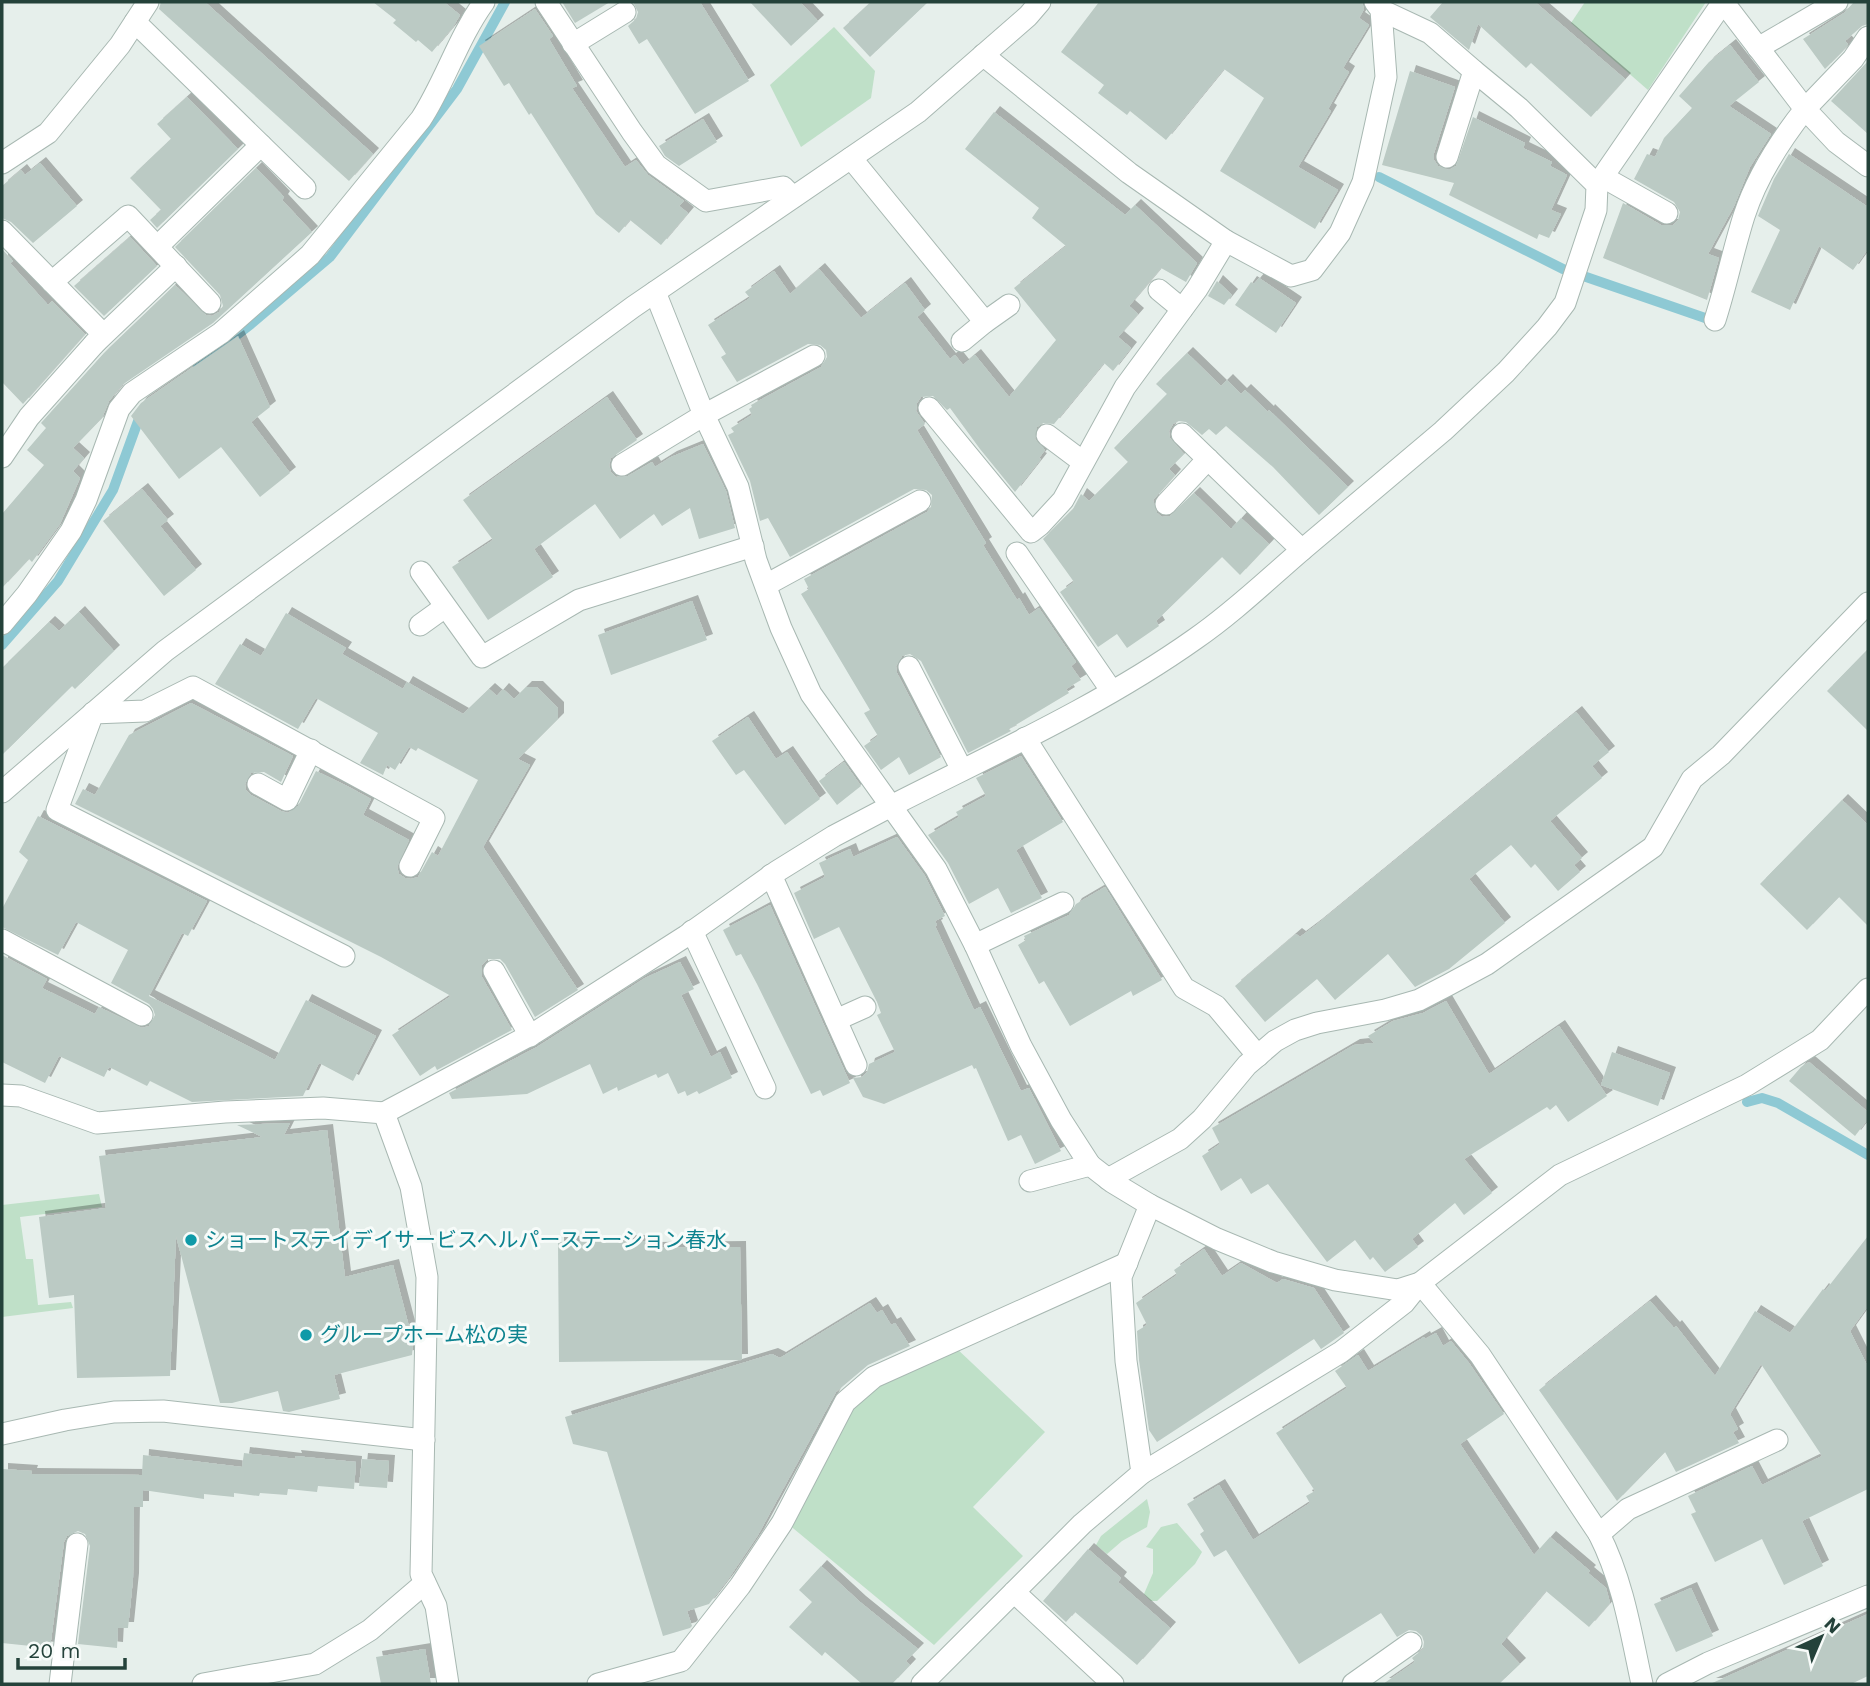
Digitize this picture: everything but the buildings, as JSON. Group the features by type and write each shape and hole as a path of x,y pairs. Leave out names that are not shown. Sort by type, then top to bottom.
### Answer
{"street":[{"path":"2,163 48,133 111,56 148,2"},
{"path":"2,624 27,594 71,531 86,500 119,409 132,393 222,332 310,255 421,119 434,99 468,23 484,2"},
{"path":"546,2 656,165 706,201 783,187 793,197"},
{"path":"2,792 165,651 655,292 918,112 1028,16 1040,2"},
{"path":"2,1095 21,1096 97,1123 225,1112 323,1108 384,1113 530,1036 834,836 1025,738 1196,638 1443,431 1506,372 1547,327 1565,303 1596,210 1600,181 1723,2 1805,109 1836,142 1868,166"},
{"path":"1758,48 1837,2"},
{"path":"983,55 1129,173 1226,242 1291,276 1312,270 1340,233 1363,182 1386,77 1378,6"},
{"path":"1378,6 1430,33 1600,181 1667,213"},
{"path":"573,44 625,12"},
{"path":"135,22 305,188"},
{"path":"1714,320 1744,216 1759,179 1778,144 1805,109 1853,59 1868,37"},
{"path":"1447,158 1474,71"},
{"path":"158,246 261,145"},
{"path":"851,158 985,322"},
{"path":"52,282 128,216 210,303"},
{"path":"2,231 103,334 29,417 2,457"},
{"path":"929,408 1031,532 1063,500 1125,387 1197,289 1226,242"},
{"path":"93,346 176,266"},
{"path":"1159,290 1182,309"},
{"path":"655,292 705,415 738,486 753,546 781,628 811,694 936,869 975,945 1021,1046 1061,1120 1090,1165 1108,1180 1150,1205 1261,1257 1335,1280 1398,1290 1420,1283"},
{"path":"962,341 1009,305"},
{"path":"622,465 705,415 814,356"},
{"path":"1182,433 1302,551"},
{"path":"1047,435 1083,462"},
{"path":"1166,503 1208,459"},
{"path":"766,585 920,501"},
{"path":"421,572 482,657 579,600 753,546"},
{"path":"1017,553 1111,690"},
{"path":"1108,1180 1180,1139 1202,1119 1247,1065 1275,1041 1295,1030 1407,1004 1448,985 1487,964 1653,847 1692,779 1721,755 1868,603"},
{"path":"420,625 445,607"},
{"path":"909,667 962,770"},
{"path":"93,713 145,711 193,687 434,818 410,866"},
{"path":"93,713 57,810 344,956"},
{"path":"1025,738 1184,988 1216,1006 1258,1056"},
{"path":"258,784 287,800 311,750"},
{"path":"771,875 856,1065"},
{"path":"975,945 1063,903"},
{"path":"692,931 765,1088"},
{"path":"2,940 142,1015"},
{"path":"494,971 530,1036"},
{"path":"922,1684 1082,1524 1142,1473 1341,1352 1404,1303 1420,1283 1560,1175 1747,1085 1820,1040 1868,989"},
{"path":"836,1020 865,1007"},
{"path":"384,1113 411,1186 427,1276 421,1574 436,1606 448,1684"},
{"path":"1030,1181 1090,1165"},
{"path":"1142,1473 1126,1361 1121,1277 1150,1205"},
{"path":"598,1684 681,1661 740,1586 782,1523 845,1402 856,1390 874,1377 1127,1263"},
{"path":"1420,1283 1480,1355 1599,1534 1622,1593 1642,1684"},
{"path":"2,1434 114,1412 163,1411 424,1440"},
{"path":"1599,1534 1628,1509 1777,1440"},
{"path":"60,1684 77,1544"},
{"path":"216,1683 315,1664 370,1630 425,1583"},
{"path":"1014,1592 1113,1684"},
{"path":"1667,1684 1708,1663 1868,1597"},
{"path":"1353,1684 1411,1643"}],"green space":[{"path":"1585,2 1706,2 1648,90 1571,23"},
{"path":"834,27 875,71 871,98 801,147 770,85"},
{"path":"99,1194 102,1207 20,1217 26,1259 33,1259 38,1305 71,1302 73,1308 2,1317 2,1205"},
{"path":"954,1346 1045,1432 973,1507 1023,1556 934,1645 788,1524 857,1394"},
{"path":"1147,1499 1150,1512 1147,1527 1122,1541 1107,1554 1096,1545 1101,1536"},
{"path":"1177,1523 1202,1552 1195,1564 1157,1601 1151,1601 1144,1594 1153,1573 1153,1549 1146,1547 1161,1527"}],"waterway":[{"path":"198,365 330,257 457,89 505,2"},
{"path":"1379,177 1563,269 1708,319"},
{"path":"2,645 58,581 113,490 141,413"},
{"path":"1747,1102 1762,1098 1778,1103 1868,1155"}],"place":[{"name":"ショートステイデイサービスヘルパーステーション春水","path":"191,1240"},
{"name":"グループホーム松の実","path":"306,1335"}]}
